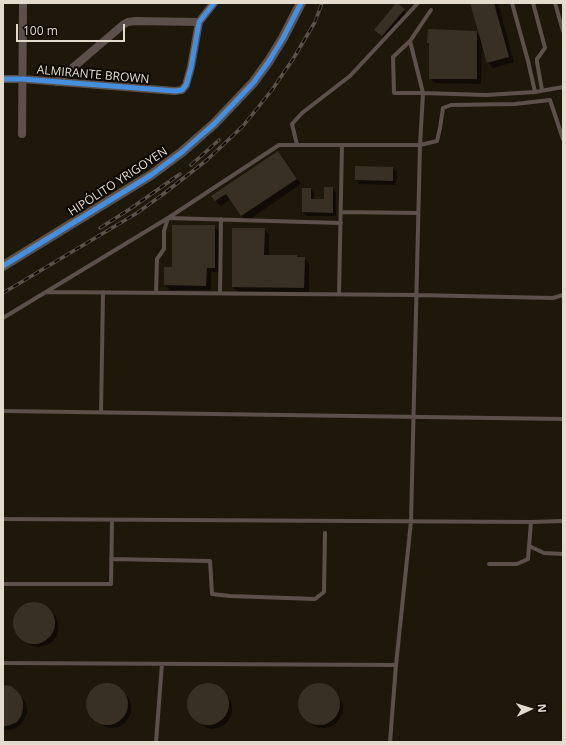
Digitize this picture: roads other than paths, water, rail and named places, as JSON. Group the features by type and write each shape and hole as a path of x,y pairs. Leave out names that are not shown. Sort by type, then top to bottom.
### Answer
{"street":[{"path":"22,134 23,3"},
{"path":"56,82 128,22 199,22 214,3"},
{"name":"HIPÓLITO YRIGOYEN","path":"3,266 151,175 182,152 214,124 253,83 269,61 284,38 301,3"},
{"name":"ALMIRANTE BROWN","path":"3,79 22,79 175,91 182,90 186,85 191,67 199,22"}],"lane":[{"path":"297,145 292,124 302,113 350,76 418,3"},
{"path":"512,3 536,92"},
{"path":"533,3 545,48 544,52 537,59 542,90"},
{"path":"555,3 563,31"},
{"path":"431,10 410,41 393,57 394,93 486,95 536,92 563,87"},
{"path":"390,742 396,665 411,521 414,417 418,213 423,93 410,41"},
{"path":"3,318 168,218 279,145 420,145 437,141 443,108 451,105 515,104 550,100 563,139"},
{"path":"339,294 342,145"},
{"path":"341,212 418,213"},
{"path":"168,218 341,223"},
{"path":"156,293 157,259 164,249 164,231 168,218"},
{"path":"220,293 221,219"},
{"path":"46,292 339,294 553,298 563,296"},
{"path":"101,412 104,292"},
{"path":"3,411 563,419"},
{"path":"3,519 563,521"},
{"path":"3,584 111,584 112,520"},
{"path":"489,564 517,564 528,559 531,522"},
{"path":"111,559 210,561 212,594 315,599 324,592 325,533"},
{"path":"529,546 544,553 563,554"},
{"path":"3,663 396,665"},
{"path":"156,742 162,664"}],"railway":[{"path":"3,293 137,213 207,160 243,126 272,90 315,22 322,3"},
{"path":"191,165 219,140"},
{"path":"100,228 180,174"}]}
